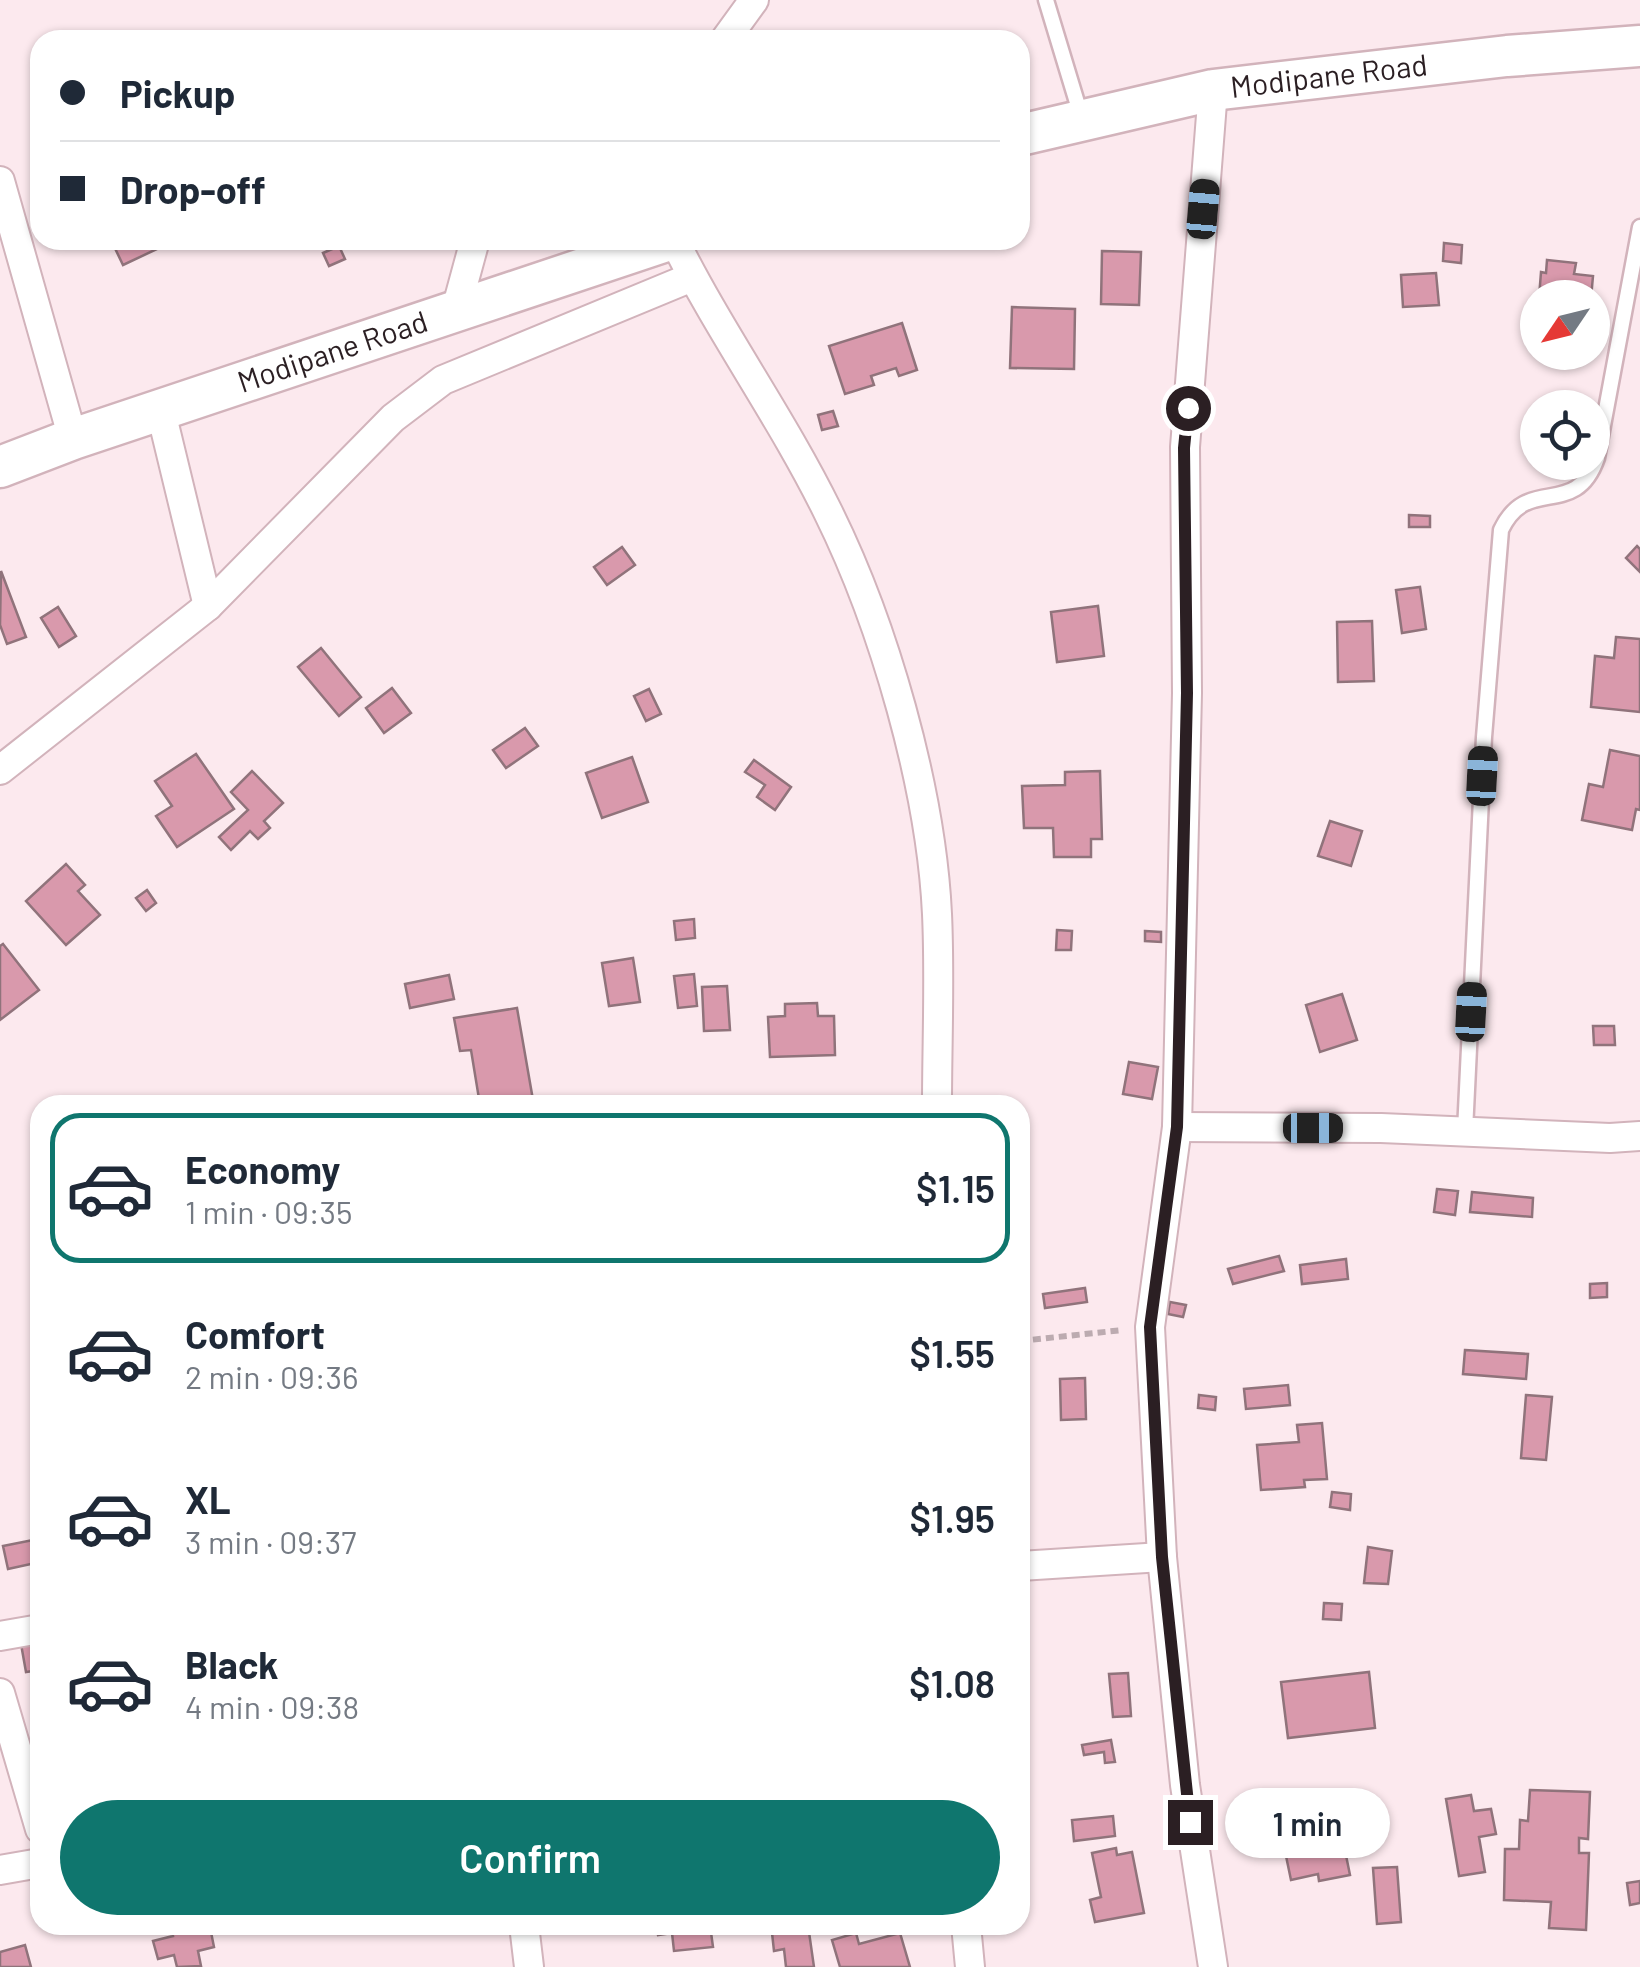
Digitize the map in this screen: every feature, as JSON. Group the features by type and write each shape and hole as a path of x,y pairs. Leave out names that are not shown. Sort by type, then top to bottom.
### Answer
{"main road":[{"name":"Modipane Road","path":"1030,132 1213,90 1507,56 1640,46"},
{"name":"Modipane Road","path":"0,466 641,250"}],"street":[{"path":"732,30 754,0"},
{"path":"1213,90 1184,448 1187,693 1177,1127 1150,1327 1162,1557 1185,1786 1213,1967"},
{"path":"0,181 73,439"},
{"path":"456,310 472,250"},
{"path":"677,250 828,512 879,638 911,748 932,866 937,915 937,1095"},
{"path":"0,770 208,606 393,418 443,380 692,277"},
{"path":"161,412 208,606"},
{"path":"1177,1127 1640,1136"},
{"path":"1030,1565 1162,1557"},
{"path":"0,1636 30,1632"},
{"path":"0,1693 30,1795"},
{"path":"0,1870 30,1865"},
{"path":"525,1935 529,1967"},
{"path":"967,1935 970,1967"}],"lane":[{"path":"1046,0 1082,119"},
{"path":"1465,1130 1484,737 1500,530 1510,511 1525,502 1575,490 1590,478 1640,227"}],"path":[{"path":"1030,1340 1150,1327"}],"building":[{"path":"1444,243 1462,245 1461,263 1443,261"},
{"path":"116,250 155,250 123,265"},
{"path":"341,250 345,259 329,266 323,253"},
{"path":"1102,251 1141,252 1139,305 1101,304"},
{"path":"1547,260 1576,263 1574,274 1593,276 1593,280 1540,280 1541,272 1546,273"},
{"path":"1436,273 1439,305 1403,307 1401,275"},
{"path":"1012,307 1075,309 1074,369 1010,368"},
{"path":"902,323 917,370 899,376 896,368 871,376 874,385 845,394 829,346"},
{"path":"833,411 838,426 822,430 818,415"},
{"path":"1409,515 1430,516 1430,527 1409,527"},
{"path":"1637,546 1640,549 1640,572 1626,558"},
{"path":"622,547 635,565 607,585 594,567"},
{"path":"1,571 26,637 7,644 0,625"},
{"path":"1420,587 1426,629 1402,633 1396,590"},
{"path":"1098,606 1104,656 1057,662 1051,612"},
{"path":"58,607 76,636 59,647 41,618"},
{"path":"1372,621 1374,681 1338,682 1337,622"},
{"path":"1616,637 1640,639 1640,712 1591,707 1595,656 1614,658"},
{"path":"321,648 361,697 339,716 298,667"},
{"path":"392,688 411,713 384,733 366,708"},
{"path":"649,689 661,714 646,721 634,696"},
{"path":"525,728 538,746 506,768 493,750"},
{"path":"1610,750 1640,756 1640,810 1636,809 1632,830 1582,820 1589,784 1603,787"},
{"path":"196,754 234,809 177,847 156,816 172,806 155,781"},
{"path":"632,757 648,802 602,818 586,773"},
{"path":"754,760 791,787 775,810 757,797 765,785 745,772"},
{"path":"252,771 283,803 264,821 270,828 258,839 250,831 231,850 219,837 248,810 231,792"},
{"path":"1100,771 1102,839 1091,839 1091,857 1054,857 1053,828 1024,828 1022,786 1065,785 1065,772"},
{"path":"1330,821 1362,831 1351,866 1318,856"},
{"path":"66,864 85,885 78,891 100,915 66,945 26,901"},
{"path":"147,890 156,903 146,911 136,898"},
{"path":"694,919 695,938 676,940 674,921"},
{"path":"1057,930 1072,931 1071,950 1056,950"},
{"path":"1145,931 1161,932 1161,942 1145,941"},
{"path":"3,944 39,990 0,1020 0,946"},
{"path":"633,958 640,1002 609,1006 602,963"},
{"path":"694,974 697,1006 678,1008 674,976"},
{"path":"449,975 454,999 410,1008 405,984"},
{"path":"727,986 730,1030 704,1031 702,987"},
{"path":"1342,994 1357,1040 1320,1052 1306,1005"},
{"path":"817,1003 818,1016 834,1016 835,1055 770,1057 768,1017 785,1016 785,1004"},
{"path":"517,1008 532,1095 478,1095 471,1050 460,1051 454,1018"},
{"path":"1593,1026 1614,1026 1615,1045 1594,1045"},
{"path":"1129,1062 1158,1067 1152,1099 1123,1094"},
{"path":"1437,1189 1458,1191 1455,1215 1434,1212"},
{"path":"1472,1192 1533,1198 1532,1217 1470,1212"},
{"path":"1279,1256 1284,1271 1233,1284 1228,1269"},
{"path":"1346,1259 1348,1279 1302,1284 1300,1265"},
{"path":"1607,1283 1607,1297 1590,1298 1590,1284"},
{"path":"1085,1288 1087,1302 1045,1308 1043,1294"},
{"path":"1170,1302 1186,1305 1183,1317 1168,1314"},
{"path":"1465,1350 1528,1354 1526,1379 1463,1374"},
{"path":"1085,1378 1086,1419 1061,1420 1060,1379"},
{"path":"1288,1385 1290,1405 1246,1409 1244,1389"},
{"path":"1199,1395 1216,1397 1215,1410 1198,1408"},
{"path":"1526,1395 1552,1397 1546,1460 1521,1458"},
{"path":"1322,1423 1327,1479 1304,1480 1305,1487 1261,1490 1257,1445 1299,1442 1297,1425"},
{"path":"1332,1492 1351,1494 1350,1510 1330,1507"},
{"path":"30,1541 30,1564 8,1569 3,1546"},
{"path":"1368,1547 1392,1551 1388,1584 1364,1583"},
{"path":"1324,1603 1342,1604 1341,1620 1323,1619"},
{"path":"30,1643 30,1671 26,1672 21,1644"},
{"path":"1369,1672 1375,1728 1288,1738 1281,1682"},
{"path":"1128,1673 1131,1716 1113,1717 1109,1674"},
{"path":"1111,1740 1115,1762 1105,1763 1104,1752 1084,1755 1082,1745"},
{"path":"1530,1790 1590,1792 1588,1839 1579,1838 1579,1853 1589,1853 1586,1930 1549,1928 1551,1902 1504,1900 1505,1849 1519,1849 1520,1820 1528,1821"},
{"path":"1471,1795 1474,1811 1491,1809 1496,1834 1479,1837 1485,1872 1459,1876 1446,1799"},
{"path":"1113,1816 1115,1836 1074,1841 1072,1820"},
{"path":"1339,1821 1350,1875 1319,1881 1318,1874 1291,1880 1281,1832"},
{"path":"1116,1848 1117,1855 1132,1852 1144,1913 1095,1922 1090,1900 1101,1897 1092,1853"},
{"path":"1397,1867 1401,1922 1377,1924 1373,1868"},
{"path":"1640,1881 1640,1903 1630,1905 1627,1883"},
{"path":"212,1935 214,1947 198,1951 201,1966 177,1967 174,1955 158,1959 153,1941"},
{"path":"672,1935 711,1935 713,1947 674,1951"},
{"path":"772,1935 809,1935 814,1967 786,1967 784,1949 774,1951"},
{"path":"857,1935 859,1944 901,1935 910,1967 840,1967 832,1940"},
{"path":"25,1945 31,1967 0,1967 0,1952"}],"route":[{"path":"1188,408 1184,448 1187,693 1177,1127 1150,1327 1162,1557 1190,1822"}]}
